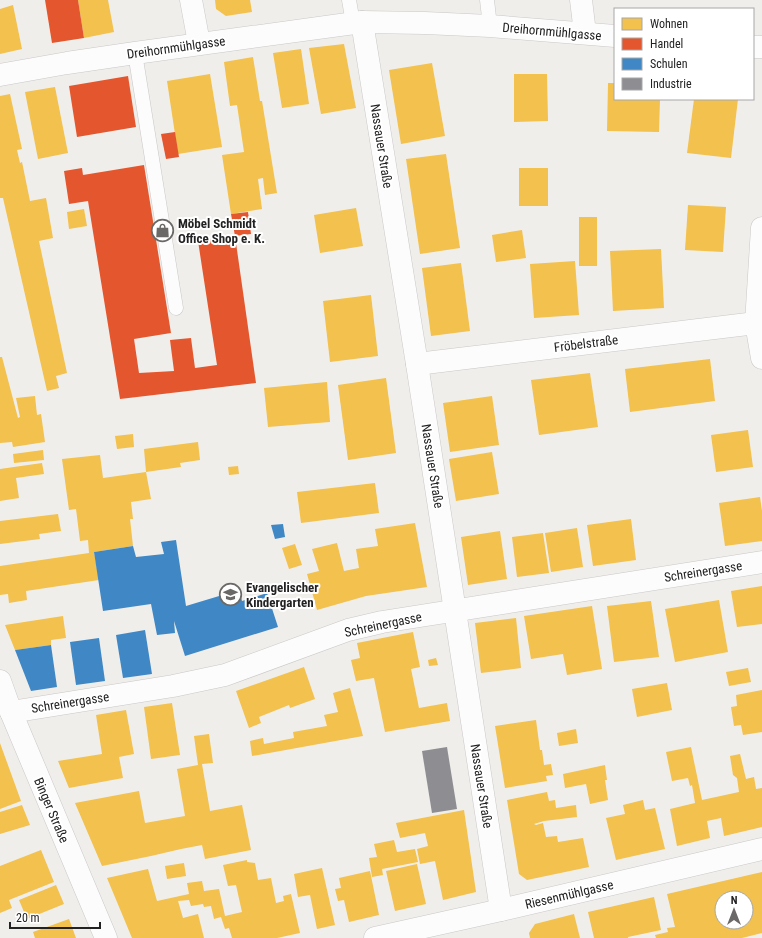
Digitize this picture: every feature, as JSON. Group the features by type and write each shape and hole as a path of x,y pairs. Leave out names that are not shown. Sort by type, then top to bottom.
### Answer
{"street":[{"path":"191,0 200,43"},
{"path":"581,0 585,34"},
{"name":"Dreihornmühlgasse","path":"0,75 67,63 200,43 358,22 425,22 614,36"},
{"name":"Nassauer Straße","path":"358,22 417,364 501,910"},
{"path":"762,228 756,323 762,358"},
{"name":"Fröbelstraße","path":"417,364 756,323"},
{"name":"Schreinergasse","path":"11,712 173,686 213,677 240,670 354,629 382,622 762,562"},
{"name":"Binger Straße","path":"0,681 11,712 106,938"},
{"name":"Riesenmühlgasse","path":"375,938 762,849"}],"lane":[{"path":"349,0 358,22"},
{"name":"Dreihornmühlgasse","path":"487,0 490,26"},
{"path":"135,53 176,308"}],"building: Wohnen":[{"path":"78,0 108,0 114,32 84,38"},
{"path":"215,0 250,0 252,12 226,16 216,9"},
{"path":"13,5 22,49 0,54 0,9"},
{"path":"344,44 356,108 321,114 309,48"},
{"path":"301,49 309,104 282,108 273,53"},
{"path":"253,57 260,101 262,101 277,193 265,195 263,178 258,179 262,209 231,214 222,155 244,152 237,105 230,106 224,62"},
{"path":"432,63 445,136 401,144 389,70"},
{"path":"210,74 222,147 178,154 167,81"},
{"path":"514,74 547,74 548,121 514,122"},
{"path":"608,83 614,83 614,100 660,100 659,132 607,131"},
{"path":"55,87 68,153 38,159 25,92"},
{"path":"10,94 22,149 17,150 20,163 22,162 30,201 46,198 53,238 39,241 67,373 56,376 59,388 47,391 3,198 0,198 0,96"},
{"path":"694,100 738,100 731,158 687,153"},
{"path":"446,154 460,248 420,254 406,159"},
{"path":"519,168 548,168 548,206 519,206"},
{"path":"688,205 726,207 723,252 685,250"},
{"path":"356,208 363,246 320,253 314,215"},
{"path":"84,209 87,226 69,229 67,212"},
{"path":"579,217 597,217 597,266 579,266"},
{"path":"522,230 526,258 496,262 492,235"},
{"path":"661,249 664,308 613,311 610,251"},
{"path":"575,261 579,315 534,318 530,264"},
{"path":"461,263 470,331 431,336 422,268"},
{"path":"371,295 378,356 330,362 323,301"},
{"path":"0,357 2,357 18,418 20,417 16,398 35,396 37,415 41,414 45,442 13,447 12,442 0,443"},
{"path":"710,359 715,401 630,412 625,369"},
{"path":"590,373 598,427 539,435 531,380"},
{"path":"386,378 396,453 348,460 338,385"},
{"path":"327,382 330,422 268,427 264,388"},
{"path":"492,396 499,445 450,452 443,403"},
{"path":"748,430 753,467 716,472 711,435"},
{"path":"133,434 134,447 117,449 115,436"},
{"path":"198,442 200,460 180,463 181,467 146,472 144,449"},
{"path":"43,450 44,460 14,463 13,454"},
{"path":"492,452 499,494 456,501 449,459"},
{"path":"100,455 103,478 146,472 151,499 131,502 133,519 130,519 133,546 94,552 99,580 26,591 27,600 9,603 8,594 0,595 0,566 89,553 88,540 80,541 76,509 69,510 62,459"},
{"path":"42,463 44,474 16,478 19,498 0,501 0,469"},
{"path":"238,466 239,474 229,475 228,467"},
{"path":"375,483 379,513 301,523 297,492"},
{"path":"760,497 762,511 762,541 725,546 719,503"},
{"path":"58,514 61,531 39,534 40,539 0,544 0,521"},
{"path":"631,519 636,560 593,566 587,525"},
{"path":"415,523 427,587 366,596 317,610 307,574 319,571 312,549 337,543 344,571 359,568 356,549 378,546 375,529"},
{"path":"577,528 583,567 551,572 545,533"},
{"path":"500,531 507,579 468,585 461,537"},
{"path":"543,533 549,573 517,577 512,537"},
{"path":"295,544 302,565 289,569 282,548"},
{"path":"762,586 762,624 737,627 731,591"},
{"path":"719,600 728,652 675,662 665,609"},
{"path":"651,601 659,657 614,662 607,606"},
{"path":"592,606 602,669 567,675 563,654 531,659 524,616"},
{"path":"63,616 66,638 51,640 51,645 15,650 5,625"},
{"path":"516,618 521,668 481,673 475,623"},
{"path":"413,632 420,667 411,669 419,708 447,703 450,721 385,732 374,678 356,681 351,660 360,658 357,643"},
{"path":"436,658 438,665 429,666 428,660"},
{"path":"304,667 315,699 290,708 289,705 259,717 261,723 249,728 236,691"},
{"path":"748,668 751,682 729,686 726,672"},
{"path":"667,683 672,710 637,717 632,689"},
{"path":"350,688 363,736 252,756 250,741 263,738 264,744 294,738 293,732 327,726 324,715 338,712 333,693"},
{"path":"762,690 762,732 743,735 741,725 734,726 731,707 737,706 736,695"},
{"path":"172,703 180,755 151,759 144,707"},
{"path":"126,710 134,754 119,757 123,778 69,788 58,761 102,754 96,715"},
{"path":"536,720 540,750 542,750 544,765 551,764 553,775 546,776 547,781 505,788 495,726"},
{"path":"576,729 578,743 559,746 557,733"},
{"path":"209,734 213,763 202,764 210,811 242,805 251,850 205,859 202,845 102,866 75,803 139,791 145,823 185,816 177,769 198,765 194,736"},
{"path":"0,743 21,801 0,809"},
{"path":"691,747 702,800 739,792 737,778 733,775 730,756 740,754 746,779 754,777 756,789 762,788 762,827 724,836 721,818 707,821 710,838 677,846 670,809 695,803 692,785 690,786 688,778 672,781 666,752"},
{"path":"605,765 607,780 605,780 608,800 590,804 586,784 565,788 563,774"},
{"path":"547,792 549,801 555,800 556,808 576,805 577,817 544,821 534,824 536,825 543,823 546,837 557,836 558,842 583,838 589,867 527,880 519,874 507,800"},
{"path":"643,800 645,810 655,808 665,849 616,860 606,818 625,814 623,805"},
{"path":"22,805 30,825 0,834 0,812"},
{"path":"464,810 476,892 443,900 435,861 420,864 417,849 428,846 425,833 400,838 396,823"},
{"path":"394,840 397,852 415,849 418,862 382,869 383,875 372,877 369,858 377,857 374,844"},
{"path":"41,850 54,882 9,900 12,908 0,913 0,866"},
{"path":"247,860 247,862 255,863 258,880 271,878 276,903 284,901 283,896 291,894 300,933 277,938 232,938 229,928 225,929 221,917 214,919 211,906 204,907 203,904 191,906 189,900 178,901 183,918 198,914 204,938 132,938 107,878 148,869 157,901 189,894 187,883 202,881 204,891 219,889 225,916 242,912 236,885 228,886 223,865"},
{"path":"184,863 186,876 167,879 165,866"},
{"path":"417,864 426,904 395,911 386,871"},
{"path":"322,868 335,925 317,929 310,895 298,897 294,874"},
{"path":"370,871 379,915 349,922 344,900 338,901 335,889 341,888 339,878"},
{"path":"762,872 762,933 742,938 656,938 655,935 668,932 667,928 675,927 667,894"},
{"path":"56,885 64,904 27,919 19,900"},
{"path":"654,897 661,930 628,938 594,938 588,912"},
{"path":"574,914 580,938 530,938 529,933 535,924"},
{"path":"69,919 76,938 35,938 33,932"}],"building: Handel":[{"path":"45,0 78,0 84,38 52,43"},
{"path":"128,76 136,127 77,137 69,86"},
{"path":"175,132 179,157 166,159 161,134"},
{"path":"144,165 171,333 134,339 139,373 174,371 170,340 191,338 195,368 217,365 198,241 235,236 256,383 120,399 88,201 69,204 64,171 82,168 83,175"},
{"path":"248,212 251,234 235,236 231,214"}],"building: Schulen":[{"path":"283,524 285,537 275,539 271,525"},
{"path":"176,540 186,606 239,590 242,601 267,593 278,627 185,656 174,621 175,633 157,635 151,604 103,611 94,552 133,546 136,557 164,554 161,542"},
{"path":"145,630 152,674 123,678 116,635"},
{"path":"99,638 105,681 76,685 70,642"},
{"path":"51,645 57,687 31,691 15,650"}],"building: Industrie":[{"path":"447,747 457,809 432,813 422,751"}],"place":[{"name":"Möbel Schmidt Office Shop e. K.","path":"163,230"},
{"name":"Evangelischer Kindergarten","path":"231,594"}]}
